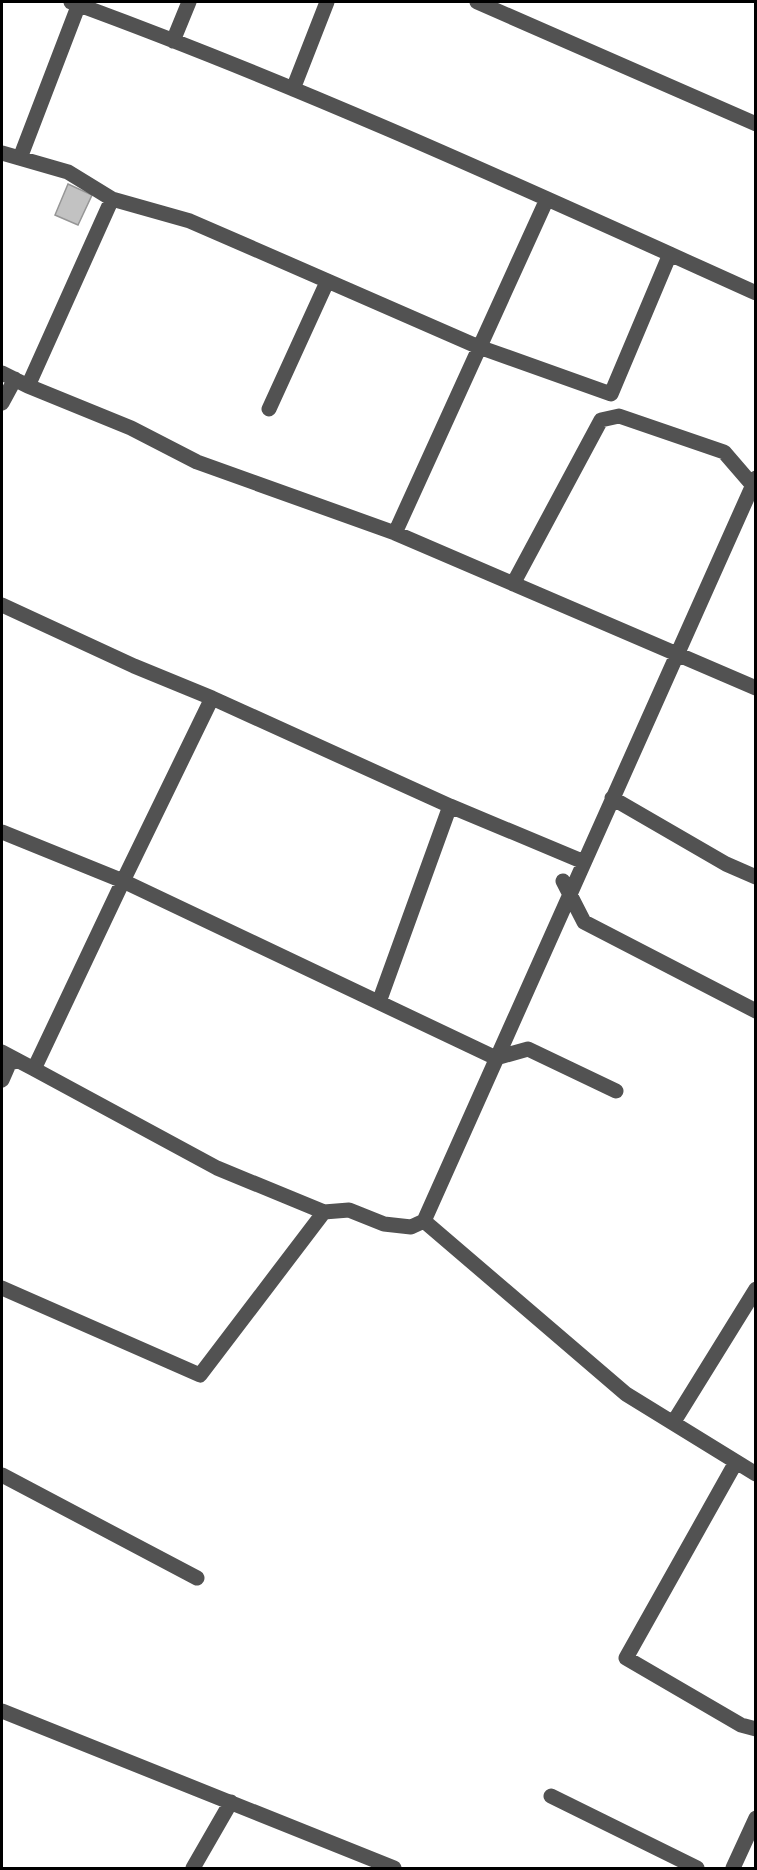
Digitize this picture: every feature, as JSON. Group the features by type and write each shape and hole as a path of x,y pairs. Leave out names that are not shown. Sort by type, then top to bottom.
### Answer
{"street":[{"path":"173,41 189,2"},
{"path":"293,89 327,2"},
{"path":"477,2 756,124"},
{"path":"20,158 75,3 107,8 173,41 293,89 548,199 756,293"},
{"path":"2,153 68,172 112,199 190,221 480,347 611,393 670,254"},
{"path":"2,404 112,199"},
{"path":"396,533 548,199"},
{"path":"269,409 327,282"},
{"path":"15,379 131,428 197,462 396,533 676,656 756,688"},
{"path":"2,1052 217,1168 324,1212 349,1210 384,1224 411,1227 424,1221 496,1058 566,887 584,862 754,484 724,452 619,416 601,420 513,585"},
{"path":"2,605 450,806 584,862"},
{"path":"34,1069 212,698"},
{"path":"612,798 726,864 756,877"},
{"path":"379,1002 450,806"},
{"path":"2,832 123,881 496,1058 528,1049 616,1090"},
{"path":"566,887 584,922 756,1011"},
{"path":"2,1080 9,1064 17,1060"},
{"path":"2,1288 200,1375 324,1212"},
{"path":"424,1221 626,1394 756,1474"},
{"path":"673,1423 756,1289"},
{"path":"736,1462 626,1658 741,1725 756,1729"},
{"path":"2,1475 197,1578"},
{"path":"2,1712 394,1869"},
{"path":"551,1796 697,1869"},
{"path":"193,1869 231,1802"},
{"path":"733,1869 756,1818"}],"building":[{"path":"68,184 92,195 78,225 55,215"}]}
